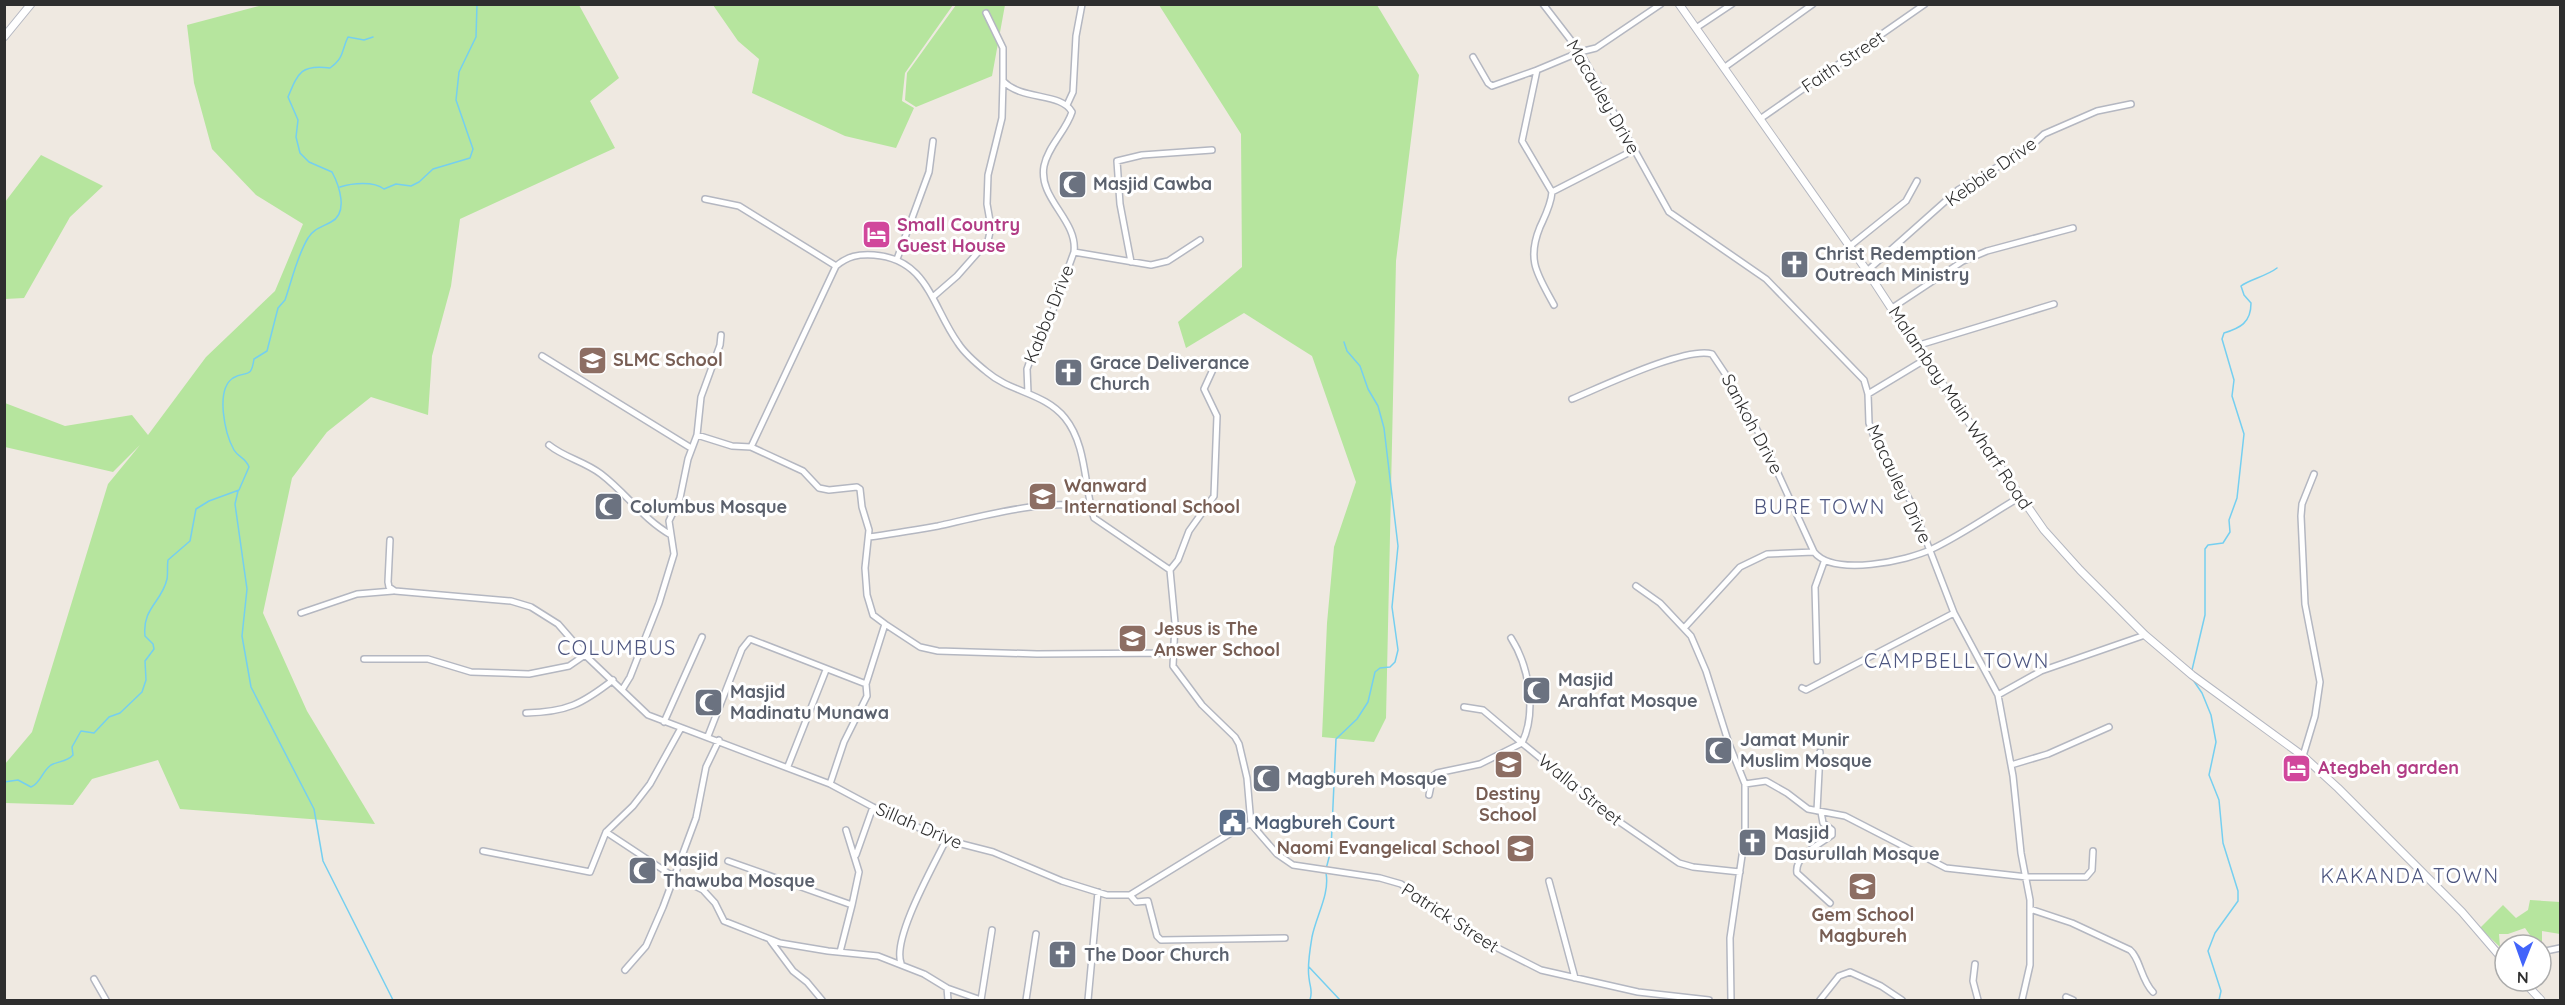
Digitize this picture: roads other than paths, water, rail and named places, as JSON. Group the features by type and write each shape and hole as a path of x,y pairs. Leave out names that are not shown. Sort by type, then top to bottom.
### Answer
{"street":[{"path":"4,37 31,4"},
{"path":"1003,81 1018,93 1046,97 1067,105 1074,85 1077,36 1082,4"},
{"name":"Macauley Drive","path":"1544,4 1580,52 1669,212 1767,279 1856,369 1864,380 1868,394 1869,423 1876,442 1912,504 1954,613 1998,695 2011,765 2030,909 2030,966 2022,1000"},
{"path":"1473,57 1492,86 1596,48 1661,4"},
{"name":"Malambay Main Wharf Road","path":"1678,4 1725,67 1850,246 1916,346 1967,416 2044,530 2145,635 2190,673 2303,756 2462,912 2493,948"},
{"path":"1696,28 1732,4"},
{"path":"1725,67 1813,4"},
{"name":"Faith Street","path":"1760,119 1925,4"},
{"path":"934,296 957,276 988,241 991,227 987,204 988,175 1002,118 1003,81 1002,48 986,13"},
{"path":"1537,70 1522,141 1552,192 1550,205 1533,245 1532,258 1554,305"},
{"name":"Kebbie Drive","path":"1867,271 1958,190 2028,148 2044,134 2097,111 2131,104"},
{"name":"Kabba Drive","path":"1028,393 1027,369 1044,335 1074,252 1074,240 1044,183 1047,155 1071,116 1071,109 1067,105"},
{"path":"897,259 929,172 933,141"},
{"path":"1131,262 1120,204 1118,161 1142,155 1212,150"},
{"path":"1552,192 1635,150"},
{"path":"1850,246 1906,201 1917,182"},
{"path":"705,199 739,206 836,266"},
{"path":"1892,308 1971,258 2030,238 2073,228"},
{"path":"1074,252 1151,265 1168,261 1200,240"},
{"path":"751,447 836,266 848,257 863,255 897,259 921,279 934,296 958,344 978,365 997,381 1053,405 1071,427 1082,461 1092,510 1101,525 1131,541 1170,570"},
{"path":"1916,346 2054,304"},
{"path":"622,690 630,677 659,603 674,554 669,521 680,498 691,448 697,435 702,391 720,345 721,335"},
{"name":"Sankoh Drive","path":"1572,399 1666,362 1703,353 1712,354 1736,390 1765,445 1814,552 1824,562"},
{"path":"542,356 691,448"},
{"path":"1868,394 1926,359"},
{"path":"1215,365 1204,389 1217,416 1214,496 1189,531 1178,560 1170,570 1175,623 1173,666 1180,679 1239,744 1247,778 1251,824 1239,828 1130,896 1136,902 1148,901 1157,936 1161,940 1285,938"},
{"path":"697,435 732,446 751,447 803,471 819,488 829,490 857,487 860,489 869,537 866,582 873,615 920,647 938,651 1037,654 1172,653"},
{"path":"549,445 560,454 585,463 602,475 650,522 672,536"},
{"path":"2303,756 2315,716 2320,682 2306,604 2301,516 2302,504 2314,474"},
{"path":"1817,661 1815,587 1824,562 1844,566 1871,564 1930,550 2020,497"},
{"path":"869,537 1000,512 1066,504 1083,506 1092,510"},
{"path":"390,540 388,582 389,587 395,591"},
{"path":"1685,627 1735,571 1746,563 1767,554 1814,552"},
{"path":"1636,586 1660,603 1685,627 1698,649 1729,744 1745,784 1747,811 1730,938 1731,1000"},
{"name":"Sillah Drive","path":"302,613 357,594 395,591 502,600 531,607 558,624 585,655 648,715 788,766 946,840 993,852 1062,881 1098,892 1122,897 1130,896"},
{"path":"1802,687 1806,690 1954,613"},
{"path":"830,784 844,742 867,696 866,684 885,624"},
{"path":"1998,695 2041,670 2145,635"},
{"path":"664,722 702,637"},
{"name":"Walla Street","path":"1511,638 1523,663 1529,698 1527,734 1522,743 1611,816 1679,863 1740,872"},
{"path":"708,736 742,650 750,639 866,684"},
{"path":"364,659 428,659 471,672 529,674 569,666 585,655"},
{"path":"788,766 826,670"},
{"path":"526,713 562,711 575,707 613,680"},
{"path":"1429,795 1433,776 1437,773 1480,764 1522,743 1483,710 1464,707"},
{"path":"483,850 591,872 606,832 633,806 650,784 681,728"},
{"path":"2011,765 2048,754 2109,728"},
{"path":"626,970 646,946 696,818 706,768 719,740"},
{"path":"1820,752 1819,812 1823,823 1832,830 1832,835 1812,849 1797,864 1796,868 1797,873 1830,903"},
{"path":"1745,784 1766,781 1808,809 1845,816 1946,868 2027,877 2086,877 2092,870 2093,851"},
{"path":"856,855 873,807"},
{"name":"Patrick Street","path":"1251,824 1288,862 1321,870 1380,878 1401,884 1468,933 1540,970 1629,991 1685,1000 1709,1000"},
{"path":"840,952 859,880 856,855 848,840 846,830"},
{"path":"606,832 710,896 724,921 758,933 770,940 828,951 878,956 901,963 947,988 981,1000 992,930"},
{"path":"901,963 899,951 905,929 946,840"},
{"path":"728,861 852,904"},
{"path":"1549,881 1575,978"},
{"path":"1088,1000 1098,892"},
{"path":"2030,909 2072,923 2130,950 2134,953 2143,979 2153,992"},
{"path":"1026,1000 1036,934"},
{"path":"770,940 793,971 807,982 822,1000"},
{"path":"1975,964 1972,981 1978,1000"},
{"path":"1820,1000 1839,976 1850,972 1881,986 1902,1000"},
{"path":"94,979 106,1000"},
{"path":"947,988 948,1000"},
{"path":"2066,997 2073,1000"}],"waterway":[{"path":"340,187 351,184 375,185 384,189 396,184 411,186 433,169 470,158 473,149 456,100 459,72 476,37 477,4"},
{"path":"4,782 18,780 31,787 51,765 73,755 72,747 81,731 94,733 109,717 120,713 142,692 146,680 145,661 154,649 153,644 145,636 146,619 164,587 168,560 190,541 196,509 209,501 239,490 249,467 231,443 223,412 224,392 233,378 249,372 254,359 267,351 278,308 285,300 304,245 312,232 331,222 340,212 340,191 332,172 309,162 300,153 296,137 298,120 288,97 302,72 313,67 330,68 335,64 348,37 364,40 373,37"},
{"path":"2192,670 2205,615 2205,549 2208,545 2223,543 2230,532 2229,520 2237,498 2244,434 2232,396 2234,380 2222,339 2224,333 2244,324 2249,315 2251,303 2244,295 2241,286 2277,268"},
{"path":"1326,869 1331,850 1336,739 1357,719 1368,702 1375,672 1380,668 1390,667 1395,662 1398,650 1392,607 1398,546 1384,428 1378,406 1368,389 1360,366 1347,351 1344,342"},
{"path":"238,491 235,504 247,589 242,636 251,687 314,809 323,861 393,1000"},
{"path":"2191,677 2202,693 2211,715 2216,742 2209,775 2219,800 2223,843 2238,891 2238,901 2215,933 2208,951 2221,991 2219,1000"},
{"path":"1310,1000 1308,968 1310,952 1326,889 1326,873"},
{"path":"1309,967 1340,1000"}],"place":[{"name":"Masjid Cawba","path":"1072,184"},
{"name":"Small Country Guest House","path":"876,235"},
{"name":"Christ Redemption Outreach Ministry","path":"1794,264"},
{"name":"SLMC School","path":"592,360"},
{"name":"Grace Deliverance Church","path":"1069,373"},
{"name":"Wanward International School","path":"1043,496"},
{"name":"Columbus Mosque","path":"609,507"},
{"name":"Jesus is The Answer School","path":"1133,639"},
{"name":"Masjid Arahfat Mosque","path":"1537,690"},
{"name":"Masjid Madinatu Munawa","path":"709,702"},
{"name":"Jamat Munir Muslim Mosque","path":"1719,750"},
{"name":"Destiny School","path":"1508,765"},
{"name":"Ategbeh garden","path":"2297,768"},
{"name":"Magbureh Mosque","path":"1266,779"},
{"name":"Magbureh Court","path":"1233,823"},
{"name":"Masjid Dasurullah Mosque","path":"1753,843"},
{"name":"Naomi Evangelical School","path":"1521,848"},
{"name":"Masjid Thawuba Mosque","path":"642,870"},
{"name":"Gem School Magbureh","path":"1863,886"},
{"name":"The Door Church","path":"1063,955"}],"district":[{"name":"BURE TOWN","path":"1820,507"},
{"name":"COLUMBUS","path":"617,648"},
{"name":"CAMPBELL TOWN","path":"1957,661"},
{"name":"KAKANDA TOWN","path":"2410,876"}]}
